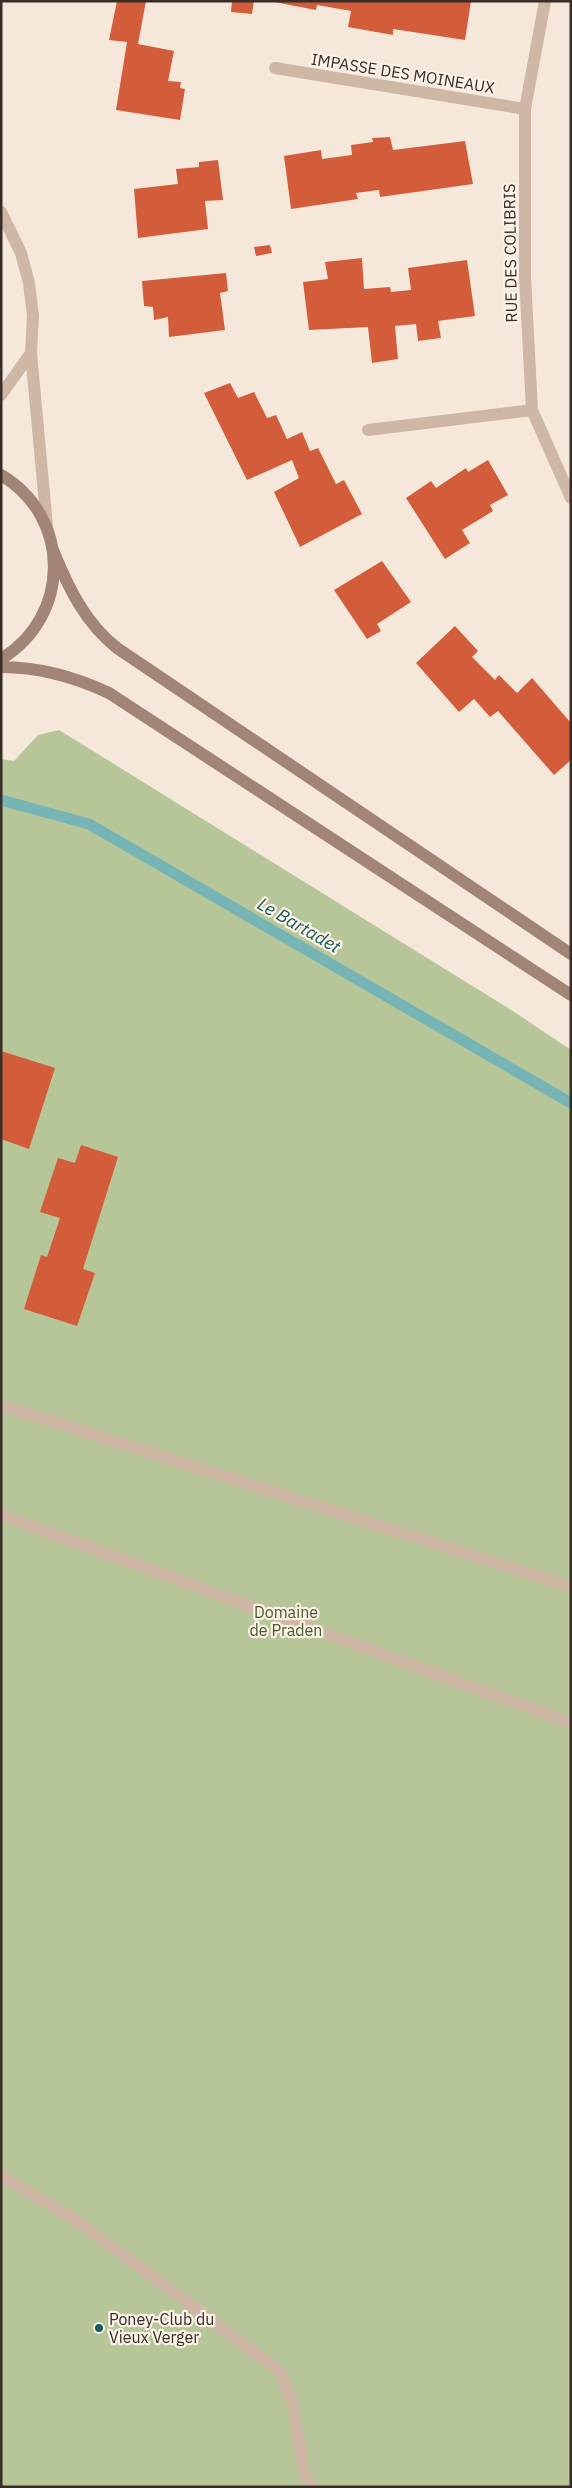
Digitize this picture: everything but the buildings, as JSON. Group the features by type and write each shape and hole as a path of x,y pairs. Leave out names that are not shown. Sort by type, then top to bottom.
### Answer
{"main road":[{"path":"1,475 29,497 47,526 54,559 52,592 39,624 17,650 1,659"},
{"path":"53,550 80,608 98,631 117,648 571,954"},
{"path":"1,667 49,672 109,693 571,995"}],"street":[{"name":"RUE DES COLIBRIS","path":"545,1 525,109 525,277 532,410 571,498"},
{"name":"IMPASSE DES MOINEAUX","path":"275,68 525,109"},
{"path":"1,212 22,253 29,283 33,316 31,353 47,526"},
{"path":"1,395 31,353"},
{"path":"368,430 532,410"},
{"path":"1,1405 571,1587"},
{"path":"1,1515 571,1723"},
{"path":"1,2176 73,2218 280,2371 293,2404 304,2472 311,2487"}],"green space":[{"name":"Domaine de Praden","path":"59,730 513,1011 571,1050 571,2487 1,2487 1,759 14,761 38,735"}],"waterway":[{"name":"Le Bartadet","path":"1,800 89,824 571,1103"}],"place":[{"name":"Poney-Club du Vieux Verger","path":"99,2328"}]}
